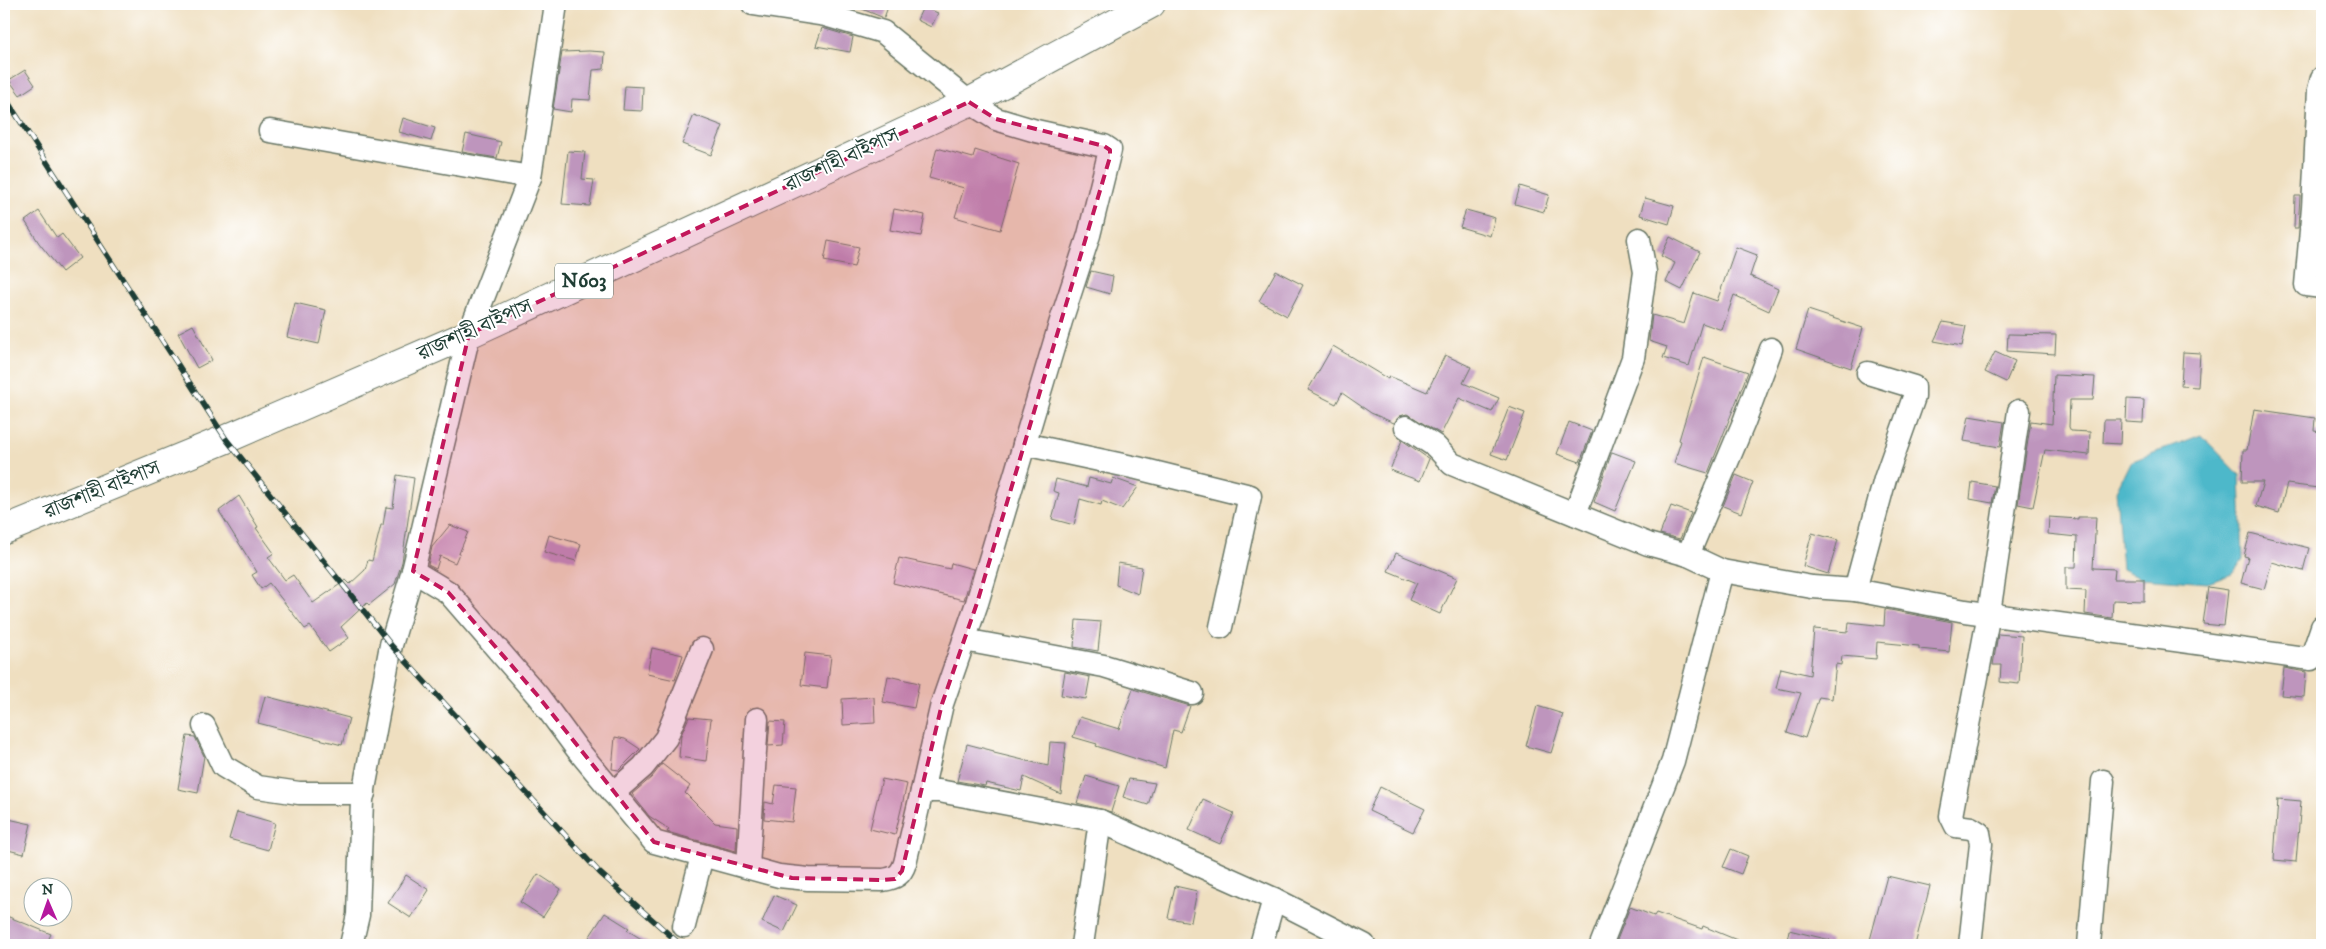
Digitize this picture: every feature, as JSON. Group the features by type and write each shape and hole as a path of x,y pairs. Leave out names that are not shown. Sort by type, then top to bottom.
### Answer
{"highway":[{"name":"রাজশাহী বাইপাস","path":"4,530 217,442 469,334 969,102 1151,4"}],"street":[{"path":"351,945 358,915 364,793 391,644 413,571 469,334 530,177 556,4"},
{"path":"413,571 448,592 538,696 577,749 654,842 779,876 808,879 883,880 895,878 902,871 942,704 964,640 1088,235 1110,150 1104,146 1036,131 996,119 969,102 883,32 826,10 753,4"},
{"path":"2322,78 2319,90 2313,208 2306,285 2322,288"},
{"path":"270,131 530,177"},
{"path":"1575,514 1632,358 1645,272 1639,239"},
{"path":"1688,555 1744,422 1771,349"},
{"path":"1856,590 1885,478 1914,397 1914,387 1868,373"},
{"path":"1970,945 1981,844 1979,833 1971,828 1956,826 1951,816 1989,613 2019,411"},
{"path":"1406,427 1435,446 1452,464 1648,544 1688,555 1722,571 1812,587 1856,590 1965,611 2311,659 2322,627"},
{"path":"1024,444 1137,468 1250,496 1221,627"},
{"path":"1600,945 1672,761 1722,571"},
{"path":"964,640 1104,666 1192,693"},
{"path":"613,792 643,766 666,738 702,649"},
{"path":"748,867 757,719"},
{"path":"204,726 223,766 258,787 299,793 364,793"},
{"path":"2089,945 2103,781"},
{"path":"922,791 939,791 1100,820 1274,899 1321,935 1364,945"},
{"path":"1082,945 1100,820"},
{"path":"684,926 702,856"},
{"path":"1261,945 1274,899"}],"highlighted area":[{"path":"969,102 996,119 1104,146 1110,150 1110,157 977,603 942,704 902,871 895,879 883,880 792,878 654,842 538,696 448,592 413,571 469,334"}],"water":[{"path":"2201,435 2240,475 2243,560 2232,574 2208,583 2141,578 2122,569 2116,491 2130,462"}],"building":[{"path":"850,4 889,4 884,18"},
{"path":"923,7 938,13 931,27 917,20"},
{"path":"822,28 853,37 850,52 816,46"},
{"path":"562,52 605,52 604,69 593,70 590,100 572,99 571,112 553,109"},
{"path":"25,70 35,85 20,95 9,80"},
{"path":"625,86 643,87 642,111 623,110"},
{"path":"694,115 723,126 711,155 682,144"},
{"path":"403,118 435,128 431,141 399,132"},
{"path":"466,134 501,142 497,158 462,152"},
{"path":"937,148 973,158 975,150 1019,164 1000,230 955,217 964,188 929,178"},
{"path":"568,151 585,152 582,179 594,180 590,206 562,204"},
{"path":"1520,186 1549,195 1544,212 1515,204"},
{"path":"2295,196 2300,196 2298,228 2294,228"},
{"path":"1645,198 1674,206 1669,224 1640,215"},
{"path":"894,209 925,215 921,236 890,230"},
{"path":"1466,210 1495,218 1490,236 1460,227"},
{"path":"39,211 57,238 62,234 80,258 62,272 39,243 25,221"},
{"path":"1670,237 1700,252 1682,290 1666,282 1675,263 1661,256"},
{"path":"828,241 859,247 854,267 824,261"},
{"path":"1736,247 1757,255 1750,276 1778,289 1769,311 1734,295 1722,330 1702,323 1689,366 1663,358 1667,347 1649,341 1652,315 1684,324 1694,293 1717,301"},
{"path":"1091,271 1113,276 1110,294 1086,287"},
{"path":"1276,271 1303,285 1287,316 1259,301"},
{"path":"295,303 326,310 319,344 287,337"},
{"path":"1808,310 1863,328 1851,368 1796,349"},
{"path":"1943,322 1966,326 1962,346 1934,341"},
{"path":"193,325 212,360 197,368 178,333"},
{"path":"2008,334 2056,335 2055,354 2007,351"},
{"path":"1333,346 1388,379 1389,376 1427,392 1445,355 1471,367 1463,383 1499,398 1492,412 1459,398 1441,434 1407,414 1400,416 1394,423 1371,413 1342,393 1336,404 1308,390"},
{"path":"1995,352 2015,361 2006,382 1985,372"},
{"path":"2183,352 2200,353 2198,387 2181,386"},
{"path":"1704,357 1748,372 1708,473 1674,463"},
{"path":"2054,375 2095,377 2093,400 2070,400 2069,427 2071,431 2090,432 2089,455 2045,450 2033,507 2018,504 2031,421 2052,424"},
{"path":"2127,399 2144,400 2143,423 2126,422"},
{"path":"1509,407 1525,413 1507,460 1491,454"},
{"path":"2254,409 2315,418 2314,431 2322,432 2322,470 2318,488 2287,484 2279,513 2256,506 2263,482 2242,482 2243,450 2247,450"},
{"path":"1969,416 2004,422 2000,447 1964,441"},
{"path":"2104,420 2121,420 2120,444 2103,443"},
{"path":"1569,422 1592,431 1580,462 1557,454"},
{"path":"1402,440 1429,459 1420,481 1390,470"},
{"path":"1612,452 1636,461 1615,511 1594,502"},
{"path":"397,475 414,478 402,562 395,584 369,605 367,603 341,627 349,638 329,652 310,626 305,629 269,583 261,589 252,575 257,572 219,511 239,496 258,527 256,528 274,553 268,557 285,580 293,575 313,603 346,580 350,584 365,570 368,560 372,561 381,525 383,525 386,507 393,508"},
{"path":"1736,475 1753,482 1741,513 1723,506"},
{"path":"1089,478 1111,484 1113,478 1138,487 1122,509 1102,501 1101,505 1080,499 1074,525 1052,519 1059,493 1053,491 1056,479 1087,487"},
{"path":"1972,482 1995,486 1992,503 1970,499"},
{"path":"1671,506 1691,513 1680,539 1660,534"},
{"path":"2049,517 2078,519 2078,517 2096,517 2093,568 2115,569 2114,579 2144,579 2144,601 2113,600 2112,618 2085,614 2086,591 2066,590 2066,567 2076,567 2077,537 2048,534"},
{"path":"450,525 468,532 455,563 440,556 436,569 428,565 432,547"},
{"path":"1812,533 1838,540 1828,574 1803,566"},
{"path":"2250,533 2309,548 2303,571 2272,562 2264,589 2241,583 2248,557 2244,556"},
{"path":"549,535 581,544 576,561 544,552"},
{"path":"1396,553 1457,578 1440,614 1409,600 1417,583 1388,571"},
{"path":"899,558 950,569 951,563 973,569 964,600 893,583"},
{"path":"1118,563 1142,567 1138,594 1116,585"},
{"path":"2208,587 2228,590 2224,626 2203,624"},
{"path":"1885,609 1952,622 1949,652 1919,649 1919,646 1877,642 1876,659 1842,656 1841,665 1836,664 1832,699 1819,697 1805,738 1787,732 1801,693 1776,688 1781,668 1810,675 1814,629 1848,632 1849,622 1884,626"},
{"path":"1076,620 1101,622 1098,651 1074,647"},
{"path":"1998,634 2022,636 2019,684 2000,682 2001,665 1993,665"},
{"path":"652,648 683,655 675,680 647,674"},
{"path":"805,653 831,656 827,688 801,685"},
{"path":"2284,668 2306,672 2304,697 2281,695"},
{"path":"1065,672 1090,677 1086,699 1061,695"},
{"path":"888,676 919,683 914,708 883,702"},
{"path":"1133,689 1190,706 1181,732 1173,730 1165,768 1073,737 1080,717 1119,729"},
{"path":"265,696 349,718 342,745 258,723"},
{"path":"874,697 875,723 843,725 842,699"},
{"path":"1537,706 1563,714 1551,753 1526,746"},
{"path":"689,717 711,719 706,761 679,757 681,735"},
{"path":"770,721 785,722 783,745 768,746"},
{"path":"187,736 195,737 204,756 198,793 178,789"},
{"path":"615,737 625,739 640,749 619,770 612,769"},
{"path":"1050,742 1066,743 1061,794 1024,777 1021,791 986,783 985,786 957,781 967,744 994,751 994,753 1048,766"},
{"path":"662,764 690,786 685,793 715,823 737,826 736,851 667,832 669,829 649,816 632,794 652,777"},
{"path":"1086,776 1119,786 1111,812 1077,803"},
{"path":"882,779 907,784 895,835 870,829"},
{"path":"1129,779 1155,783 1148,805 1123,797"},
{"path":"776,785 796,787 792,822 764,819 765,802 773,804"},
{"path":"1380,787 1425,809 1413,832 1369,811"},
{"path":"1203,799 1234,813 1220,844 1189,830"},
{"path":"2278,799 2301,801 2296,862 2274,860"},
{"path":"237,812 275,823 268,850 229,839"},
{"path":"4,818 31,824 24,854 4,849"},
{"path":"1731,849 1748,856 1741,874 1723,867"},
{"path":"538,874 561,889 543,917 520,902"},
{"path":"406,875 429,890 411,918 388,903"},
{"path":"1887,876 1930,886 1915,945 1893,945 1870,940"},
{"path":"1175,886 1197,891 1191,922 1168,918"},
{"path":"774,895 797,905 784,932 762,922"},
{"path":"1630,907 1654,916 1656,913 1702,929 1703,926 1749,945 1615,945"},
{"path":"605,913 629,928 627,930 651,945 584,945"},
{"path":"4,915 22,922 22,926 31,926 51,934 46,945 4,945"},
{"path":"1789,930 1830,940 1830,945 1786,945"}],"railway":[{"path":"4,96 226,439 391,645 600,873 681,945"}]}
